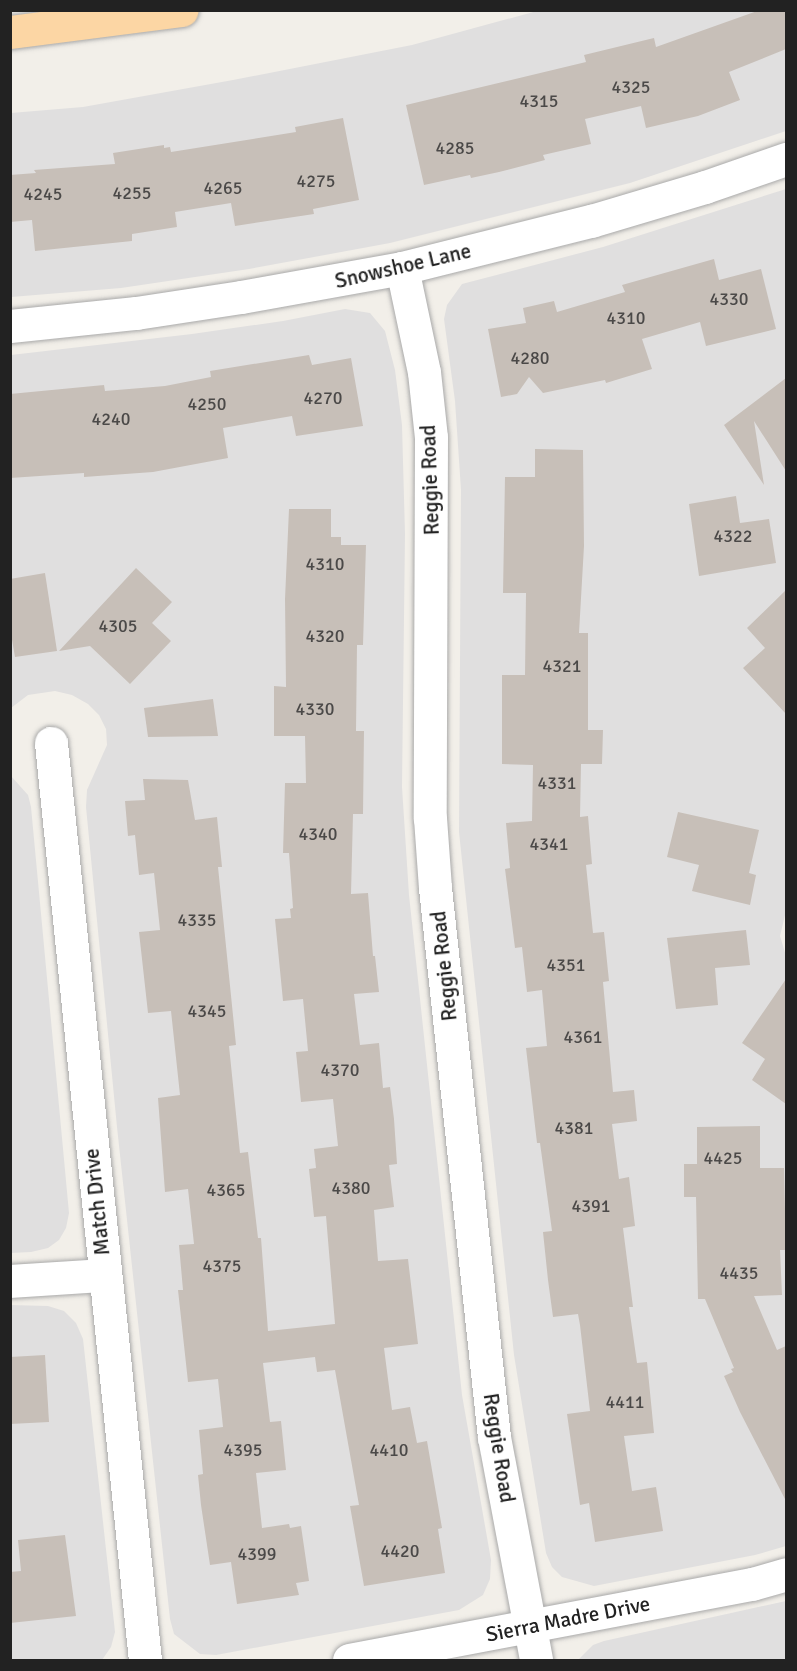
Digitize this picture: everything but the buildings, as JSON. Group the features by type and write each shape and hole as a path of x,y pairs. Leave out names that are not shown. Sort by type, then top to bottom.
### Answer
{"main road":[{"path":"10,32 182,10"}],"street":[{"name":"Snowshoe Lane","path":"10,326 125,314 242,297 402,268 591,221 705,187 786,159"},
{"name":"Reggie Road","path":"402,268 424,372 431,437 430,818 435,888 494,1437 536,1660"},
{"name":"Match Drive","path":"51,743 145,1660"},
{"path":"10,1281 104,1275"},
{"name":"Sierra Madre Drive","path":"349,1660 752,1584 786,1574"}],"shaded area":[{"path":"537,11 786,11 786,131 630,183 390,243 249,269 121,288 11,297 11,113 83,107 233,80 412,45"},
{"path":"786,189 786,911 780,936 786,956 786,1546 755,1555 594,1586 562,1577 552,1567 546,1553 514,1355 459,832 461,490 455,401 444,319 447,305 462,284 603,247"},
{"path":"345,309 370,313 385,331 395,370 402,425 405,534 402,787 409,895 462,1395 491,1560 490,1579 483,1595 459,1610 216,1655 200,1654 174,1634 170,1619 117,1127 86,807 87,790 107,745 106,729 99,715 88,704 72,695 55,691 28,695 11,708 11,355 192,334 283,321"},
{"path":"11,776 28,795 31,807 69,1213 66,1228 59,1240 48,1248 10,1253"},
{"path":"10,1305 48,1306 64,1311 76,1323 83,1339 115,1632 111,1647 102,1660 11,1660"},
{"path":"786,1601 786,1660 578,1660 593,1645 604,1641"}]}
